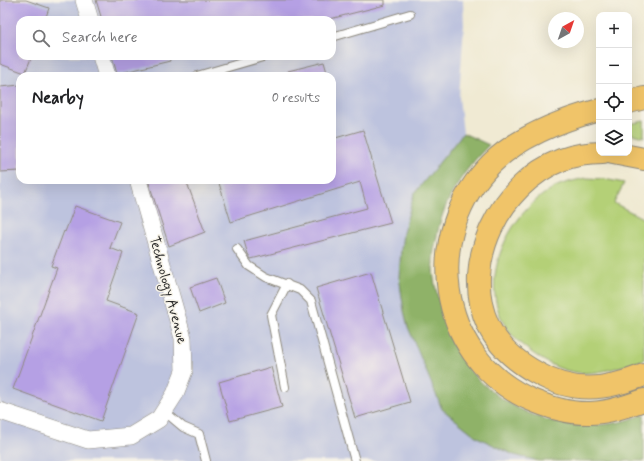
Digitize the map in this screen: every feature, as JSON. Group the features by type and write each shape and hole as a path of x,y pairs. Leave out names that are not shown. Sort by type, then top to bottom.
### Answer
{"highway":[{"path":"632,101 644,98"},
{"path":"596,111 568,120 526,139 507,150 479,177 461,206 454,223 447,262 448,286 452,308 459,330 468,347 482,365 516,392 538,403 574,412 590,413 608,411 644,400"},
{"path":"596,153 577,155 546,167 533,176 511,198 493,224 487,238 478,281 482,310 488,326 496,339 515,359 542,376 571,386 586,388 618,384 644,375"},
{"path":"628,156 644,159"}],"street":[{"path":"84,0 89,16"},
{"path":"102,60 106,72"},
{"name":"Technology Avenue","path":"0,411 88,440 131,436 159,419 175,394 184,371 183,338 139,184"}],"lane":[{"path":"336,36 410,14"},
{"path":"211,72 252,60"},
{"path":"237,249 249,266 266,277 300,290 311,301 355,461"},
{"path":"285,387 271,315 287,284"},
{"path":"164,411 183,427 199,434 206,461"}],"shaded area":[{"path":"0,0 463,0 464,25 459,97 463,133 414,194 403,233 401,250 399,277 404,311 408,327 442,409 514,455 539,461 0,461"}],"green space":[{"path":"644,121 644,137 632,134 632,123"},
{"path":"463,133 489,145 470,166 448,201 439,227 434,250 433,273 435,286 451,341 461,358 487,387 520,409 538,417 576,425 593,425 611,424 644,414 644,461 539,461 514,455 477,437 442,409 408,327 399,277 401,250 403,233 414,194"},
{"path":"587,178 604,179 624,183 614,203 644,219 644,360 592,373 578,373 552,365 526,348 512,335 506,327 498,308 495,288 496,268 502,248 511,230 524,213 538,198 555,187 567,182"}],"building":[{"path":"0,0 26,0 49,8 46,16 16,16 16,60 30,60 25,72 0,64"},
{"path":"96,0 385,0 385,5 336,17 336,16 101,16"},
{"path":"113,60 170,60 125,72 116,72"},
{"path":"324,62 327,72 288,72"},
{"path":"16,85 16,171 0,172 0,87"},
{"path":"363,130 391,223 251,259 248,255 244,241 367,208 360,182 231,222 219,184 336,184 336,138"},
{"path":"149,184 187,184 205,232 169,246"},
{"path":"75,206 120,222 110,248 123,253 106,301 139,313 101,421 13,389 57,268 51,266"},
{"path":"371,272 410,402 355,418 316,288"},
{"path":"216,278 225,303 199,313 190,287"},
{"path":"271,367 282,407 230,421 219,382"}]}
